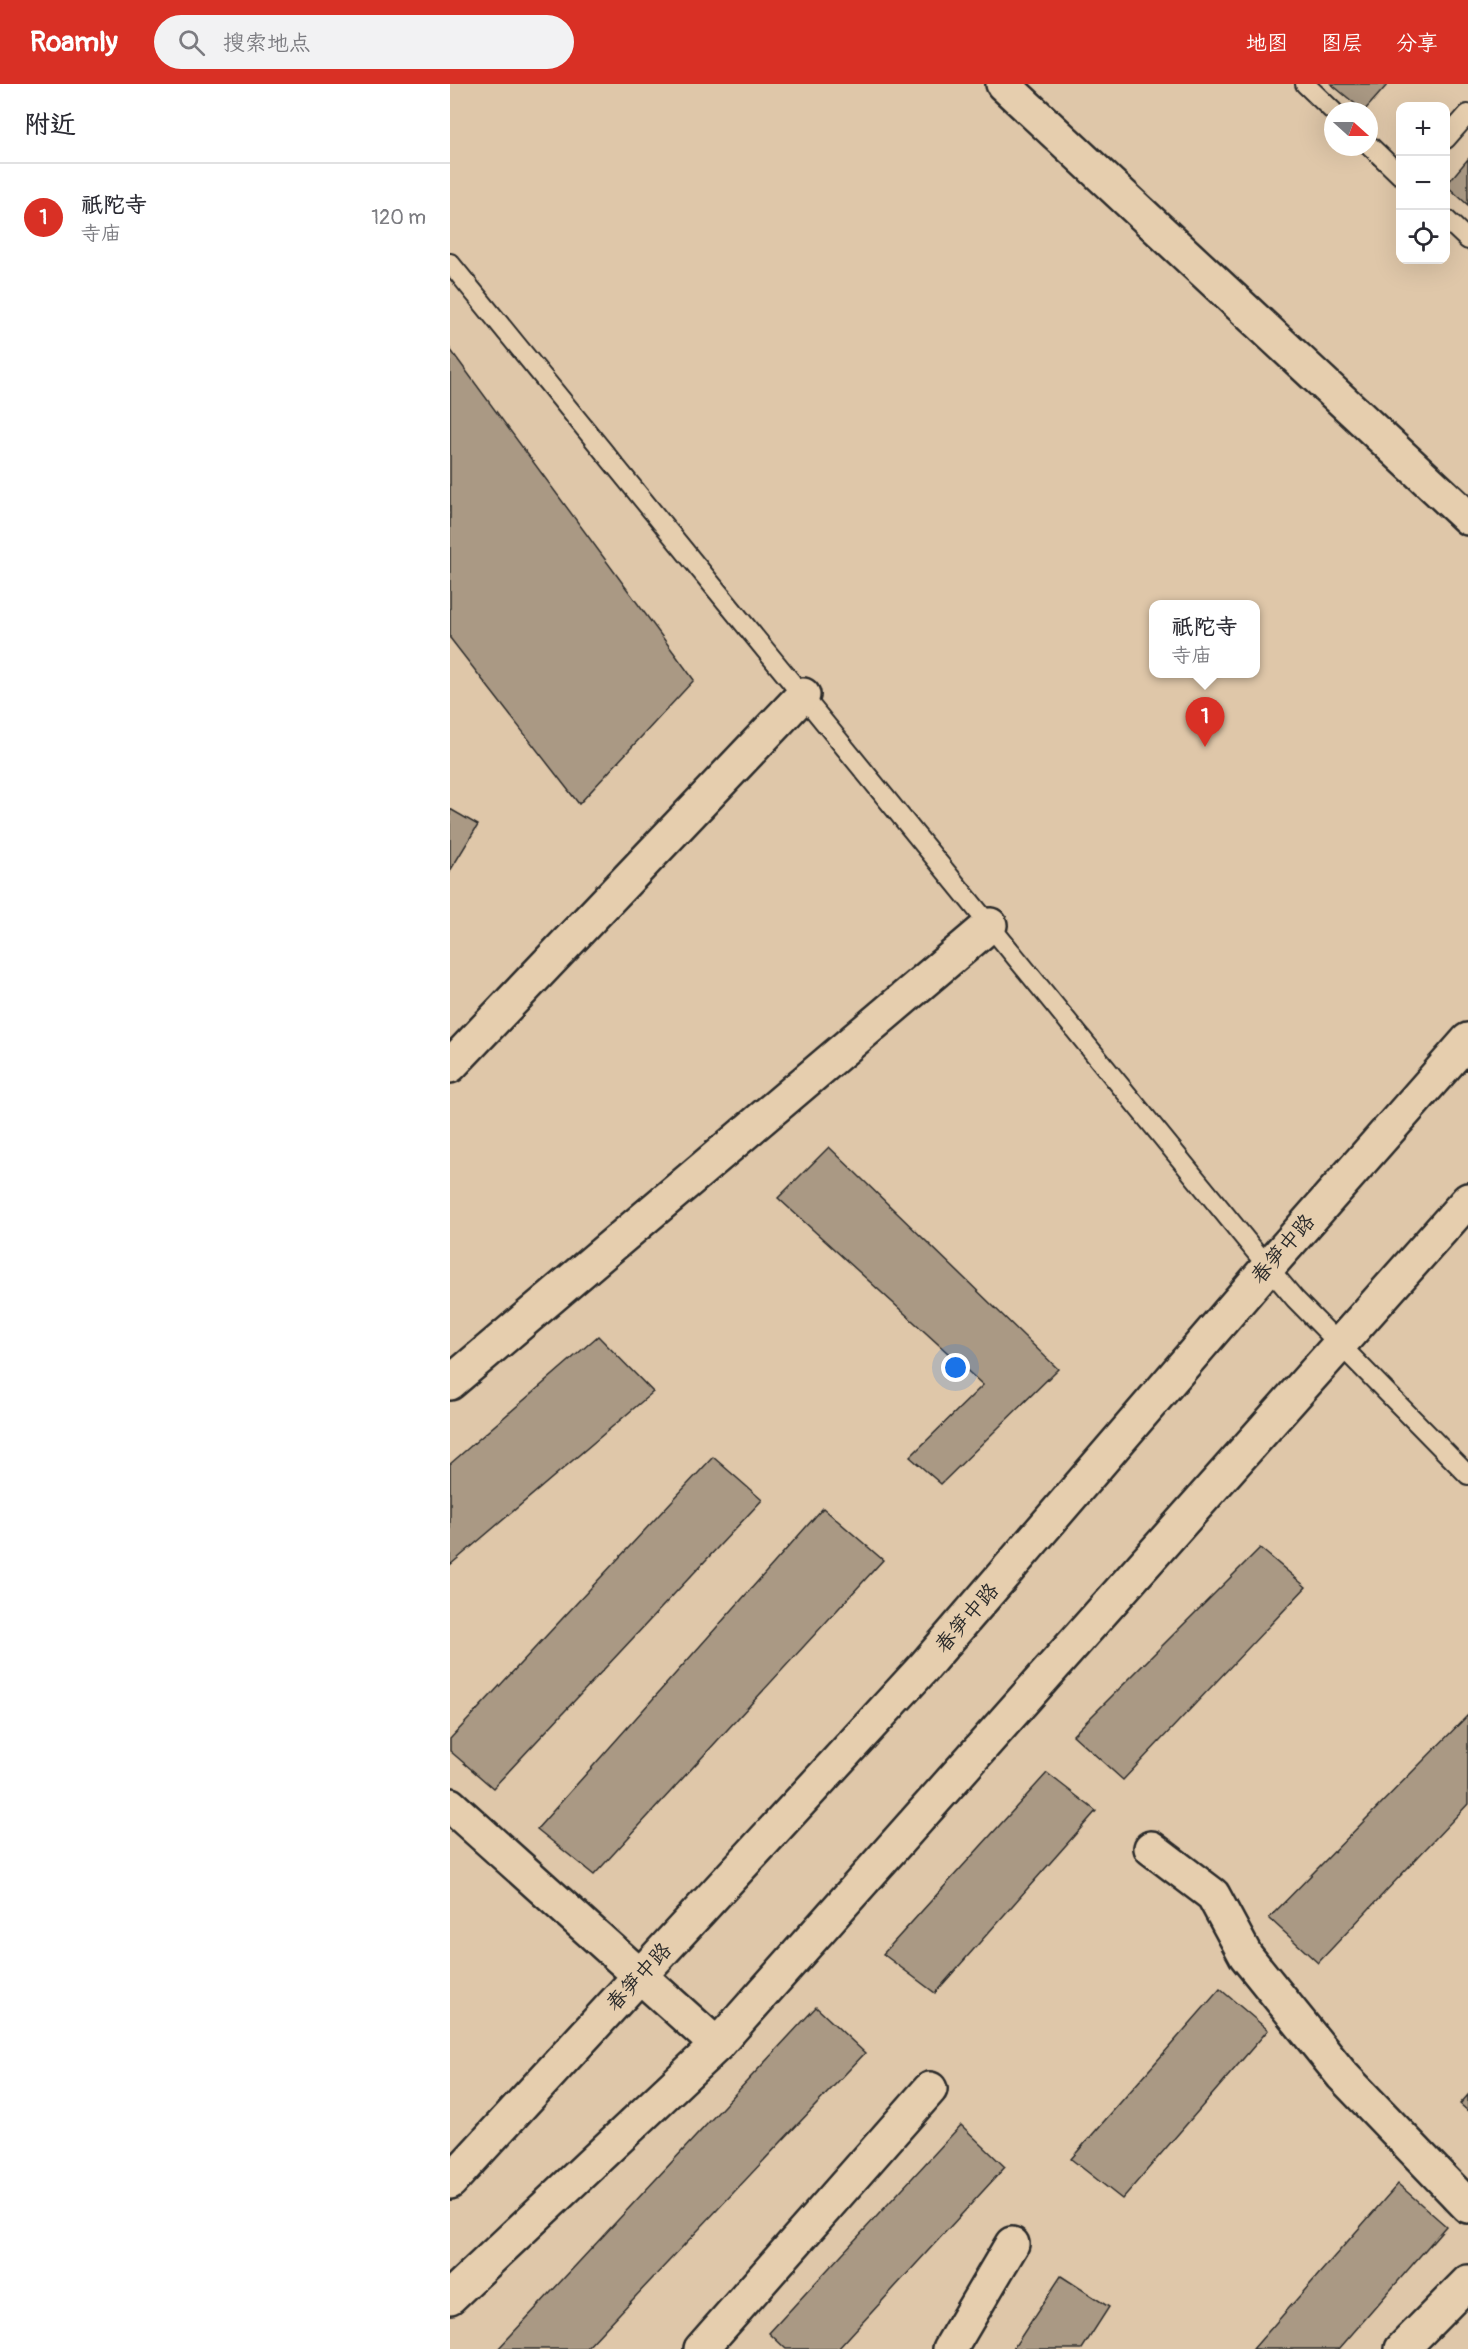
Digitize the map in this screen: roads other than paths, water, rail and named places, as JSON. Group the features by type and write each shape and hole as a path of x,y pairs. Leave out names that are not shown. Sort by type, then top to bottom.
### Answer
{"street":[{"path":"1003,84 1468,518"},
{"path":"450,1066 802,695"},
{"path":"450,1383 990,925"},
{"name":"春笋中路","path":"450,2182 924,1667 1268,1267 1468,1040"},
{"path":"450,2297 717,2045 1468,1200"},
{"path":"450,1805 717,2045"},
{"path":"1151,1848 1214,1895 1246,1956 1342,2075 1468,2206"},
{"path":"710,2345 930,2088"},
{"path":"950,2349 1012,2244"},
{"path":"1402,2349 1468,2282"}],"lane":[{"path":"1305,84 1324,102"},
{"path":"1450,134 1468,114"},
{"path":"1378,154 1396,171"},
{"path":"1450,223 1468,240"},
{"path":"450,263 1268,1267 1295,1299 1468,1475"}],"place":[{"name":"祇陀寺","path":"1205,747"}]}
